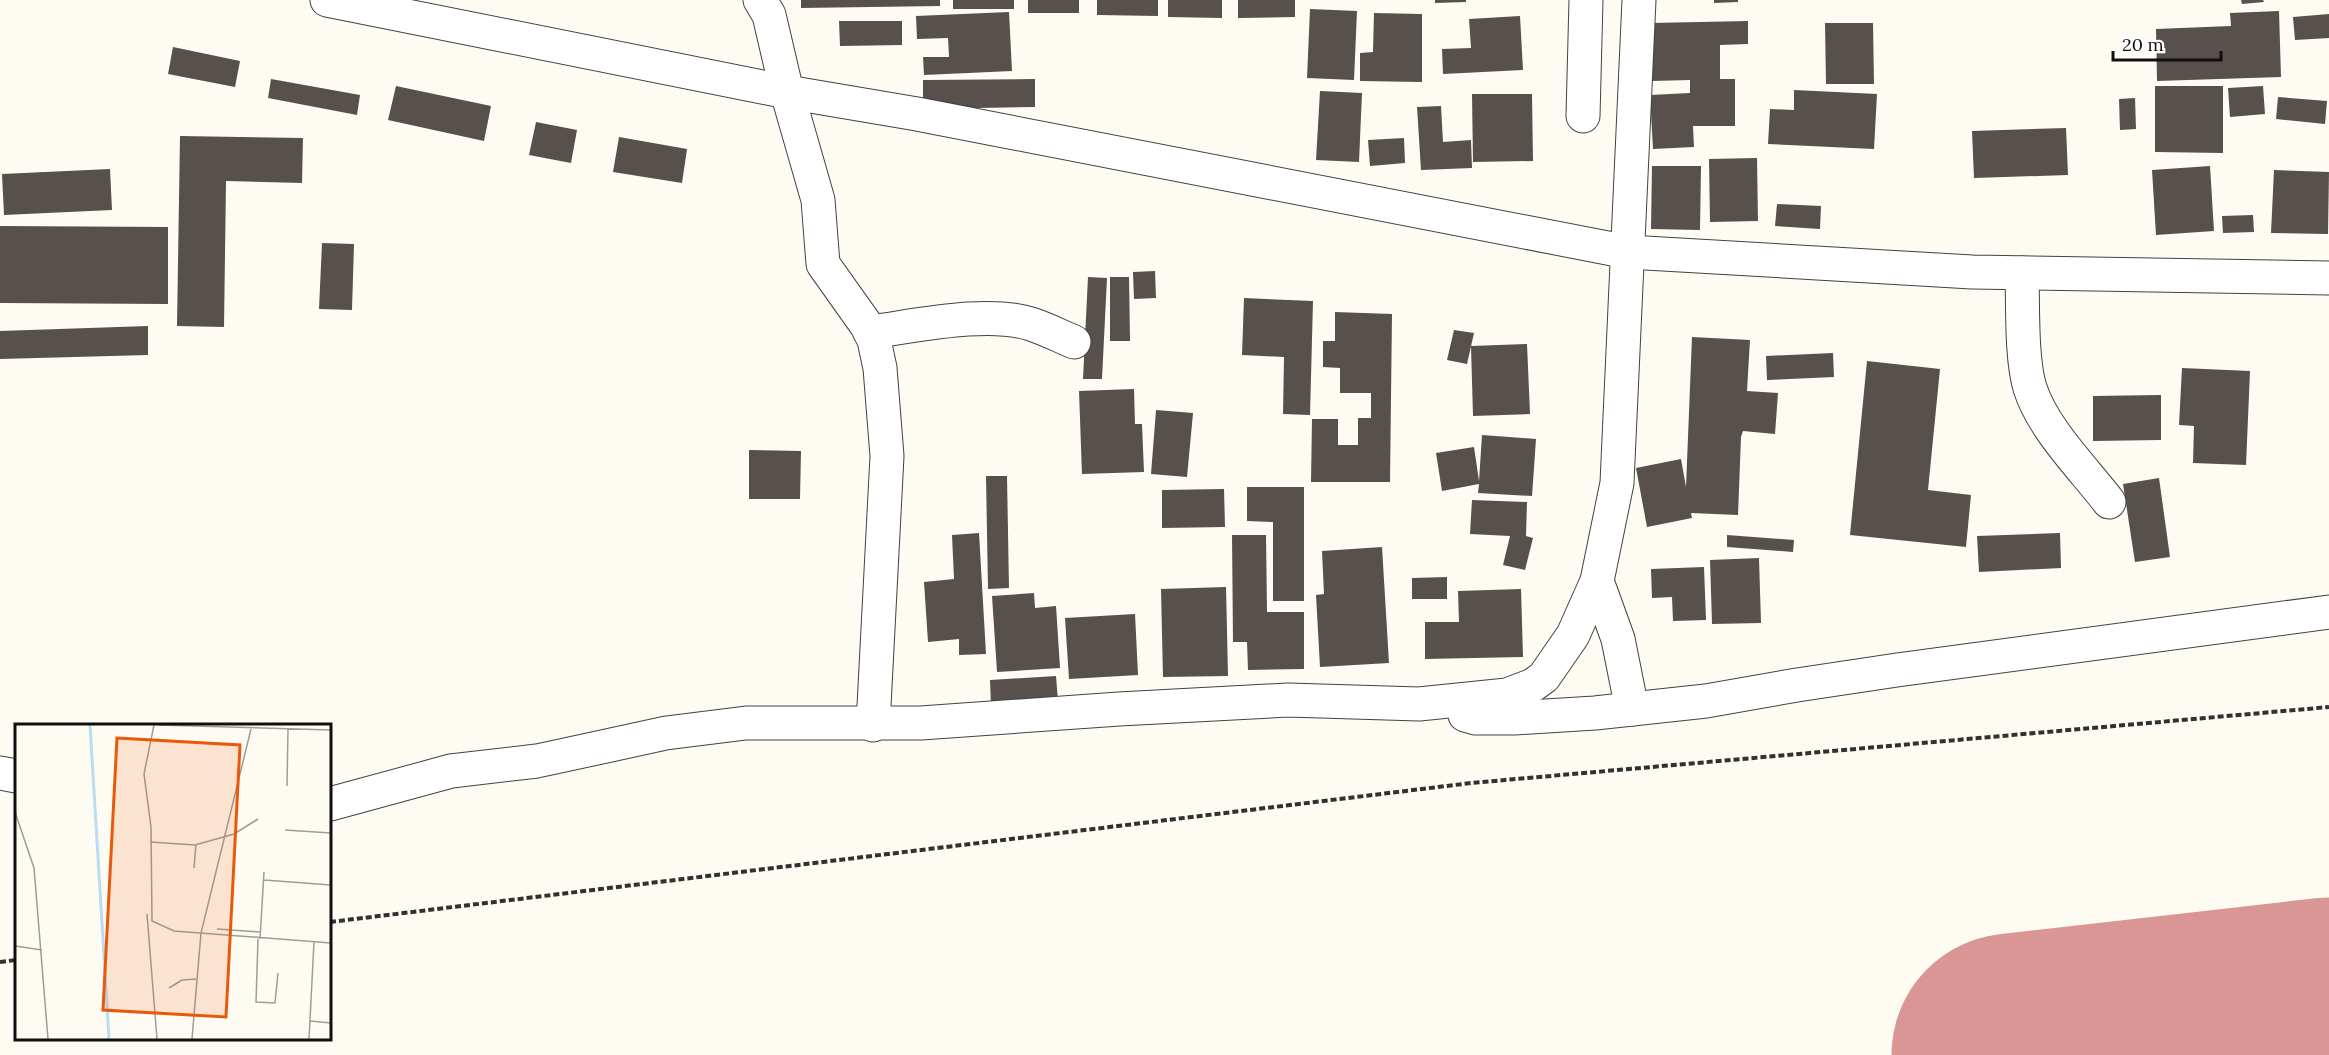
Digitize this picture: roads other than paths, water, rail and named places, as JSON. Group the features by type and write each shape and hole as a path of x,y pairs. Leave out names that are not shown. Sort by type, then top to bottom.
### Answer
{"street":[{"path":"327,0 787,92 917,114 1628,252 1884,268 2022,273 2329,278"},
{"path":"760,0 769,15 787,92 818,200 823,264 874,339 880,368 887,456 873,724"},
{"path":"1583,116 1586,0"},
{"path":"332,803 451,771 537,761 674,732 746,723 873,724 1288,700 1419,704 1507,695 1522,691 1544,677 1573,635 1597,581 1617,483 1640,0"},
{"path":"2022,273 2026,362 2030,388 2042,415 2109,502"},
{"path":"870,333 963,320 989,320 1031,324 1074,342"},
{"path":"1597,581 1618,639 1632,710"},
{"path":"1419,704 1476,718 1632,710 1706,701 1797,685 2054,648 2329,612"},
{"path":"0,773 15,776"}]}
